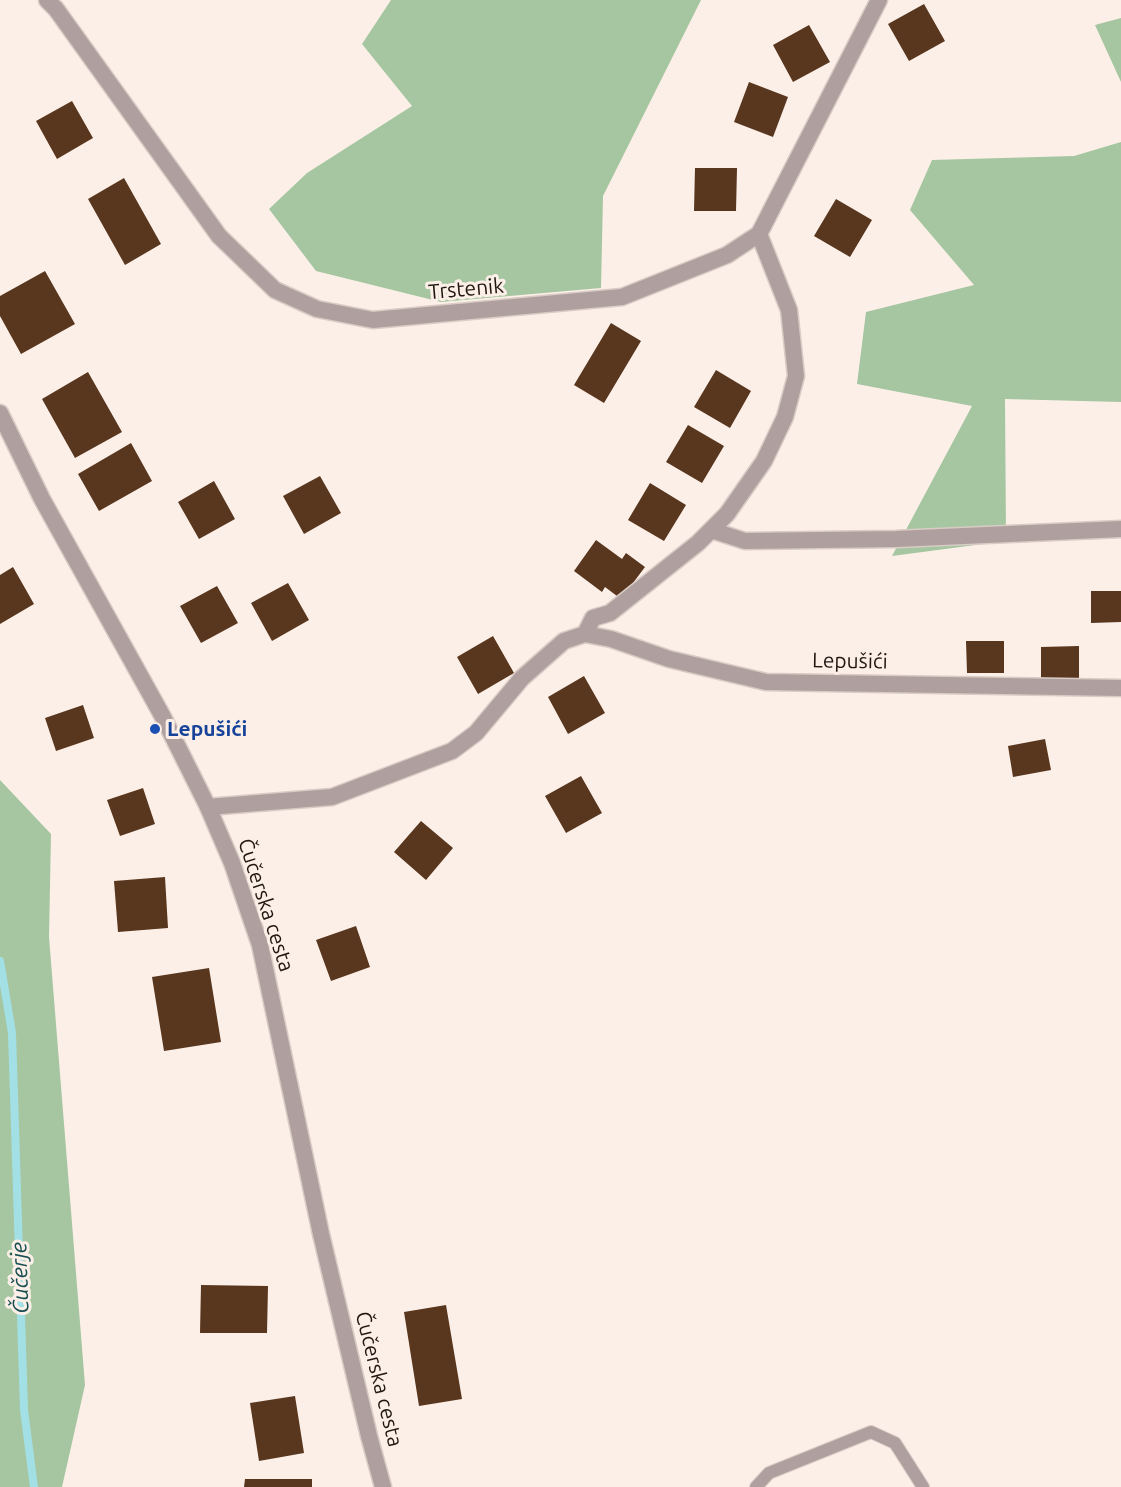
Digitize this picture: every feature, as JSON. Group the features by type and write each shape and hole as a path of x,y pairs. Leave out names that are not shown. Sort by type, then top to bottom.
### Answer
{"street":[{"name":"Trstenik","path":"47,0 56,9 219,236 275,290 317,309 373,320 622,297 727,255 759,234 879,0"},
{"path":"208,807 332,797 452,751 476,733 522,678 564,641 585,634 592,618 609,613 698,543 727,514 764,461 785,417 796,376 789,310 759,234"},
{"name":"Čučerska cesta","path":"0,413 42,499 163,717 208,807 232,863 260,945 323,1245 369,1436 384,1487"},
{"path":"711,530 745,541 896,539 1121,529"},
{"name":"Lepušići","path":"585,634 611,639 669,659 766,682 1121,688"}],"lane":[{"path":"756,1487 769,1473 871,1432 896,1443 923,1487"}],"green space":[{"path":"391,0 701,0 603,196 601,288 441,302 316,271 269,209 307,173 412,106 362,44"},
{"path":"1121,18 1121,82 1095,25"},
{"path":"1121,142 1121,402 1005,399 1006,541 892,556 972,406 857,384 866,312 974,285 910,210 932,160 1074,156"},
{"path":"0,780 51,834 49,937 85,1385 62,1487 0,1487"}],"building":[{"path":"924,4 945,41 909,61 888,24"},
{"path":"809,25 830,62 793,82 773,45"},
{"path":"749,82 788,97 773,137 734,122"},
{"path":"72,101 93,138 57,159 36,121"},
{"path":"695,168 737,168 736,211 694,211"},
{"path":"124,178 161,244 125,265 88,199"},
{"path":"836,199 872,220 850,257 814,236"},
{"path":"45,271 75,324 21,354 0,316 0,296"},
{"path":"611,323 641,341 604,403 574,385"},
{"path":"716,370 751,391 730,428 694,407"},
{"path":"88,372 122,432 75,458 42,399"},
{"path":"688,425 724,446 702,483 666,462"},
{"path":"131,443 152,481 99,511 78,474"},
{"path":"320,476 341,513 304,534 283,496"},
{"path":"214,481 235,519 199,539 178,502"},
{"path":"650,483 686,505 664,541 628,520"},
{"path":"596,540 622,559 626,553 645,567 621,599 605,587 602,592 574,571"},
{"path":"13,567 34,604 0,624 0,575"},
{"path":"288,583 309,620 272,641 251,603"},
{"path":"217,586 238,623 201,643 180,606"},
{"path":"1091,591 1121,591 1121,622 1091,623"},
{"path":"493,636 514,673 478,694 457,657"},
{"path":"966,641 1004,641 1004,673 967,673"},
{"path":"1079,646 1079,678 1041,678 1041,647"},
{"path":"584,676 605,713 568,734 548,697"},
{"path":"83,705 94,738 56,751 45,718"},
{"path":"1045,739 1051,770 1013,777 1008,746"},
{"path":"581,776 602,813 566,833 545,796"},
{"path":"143,788 155,824 120,836 107,800"},
{"path":"421,821 453,848 426,880 394,852"},
{"path":"165,877 168,928 118,932 114,881"},
{"path":"356,926 370,967 331,981 316,940"},
{"path":"209,968 221,1042 164,1051 152,977"},
{"path":"201,1285 268,1286 267,1333 200,1333"},
{"path":"446,1305 462,1399 419,1406 404,1312"},
{"path":"295,1396 304,1453 259,1461 250,1403"},
{"path":"245,1479 312,1479 312,1487 244,1487"}],"waterway":[{"name":"Čučerje","path":"0,961 12,1033 24,1410 34,1487"}],"place":[{"name":"Lepušići","path":"155,729"}]}
